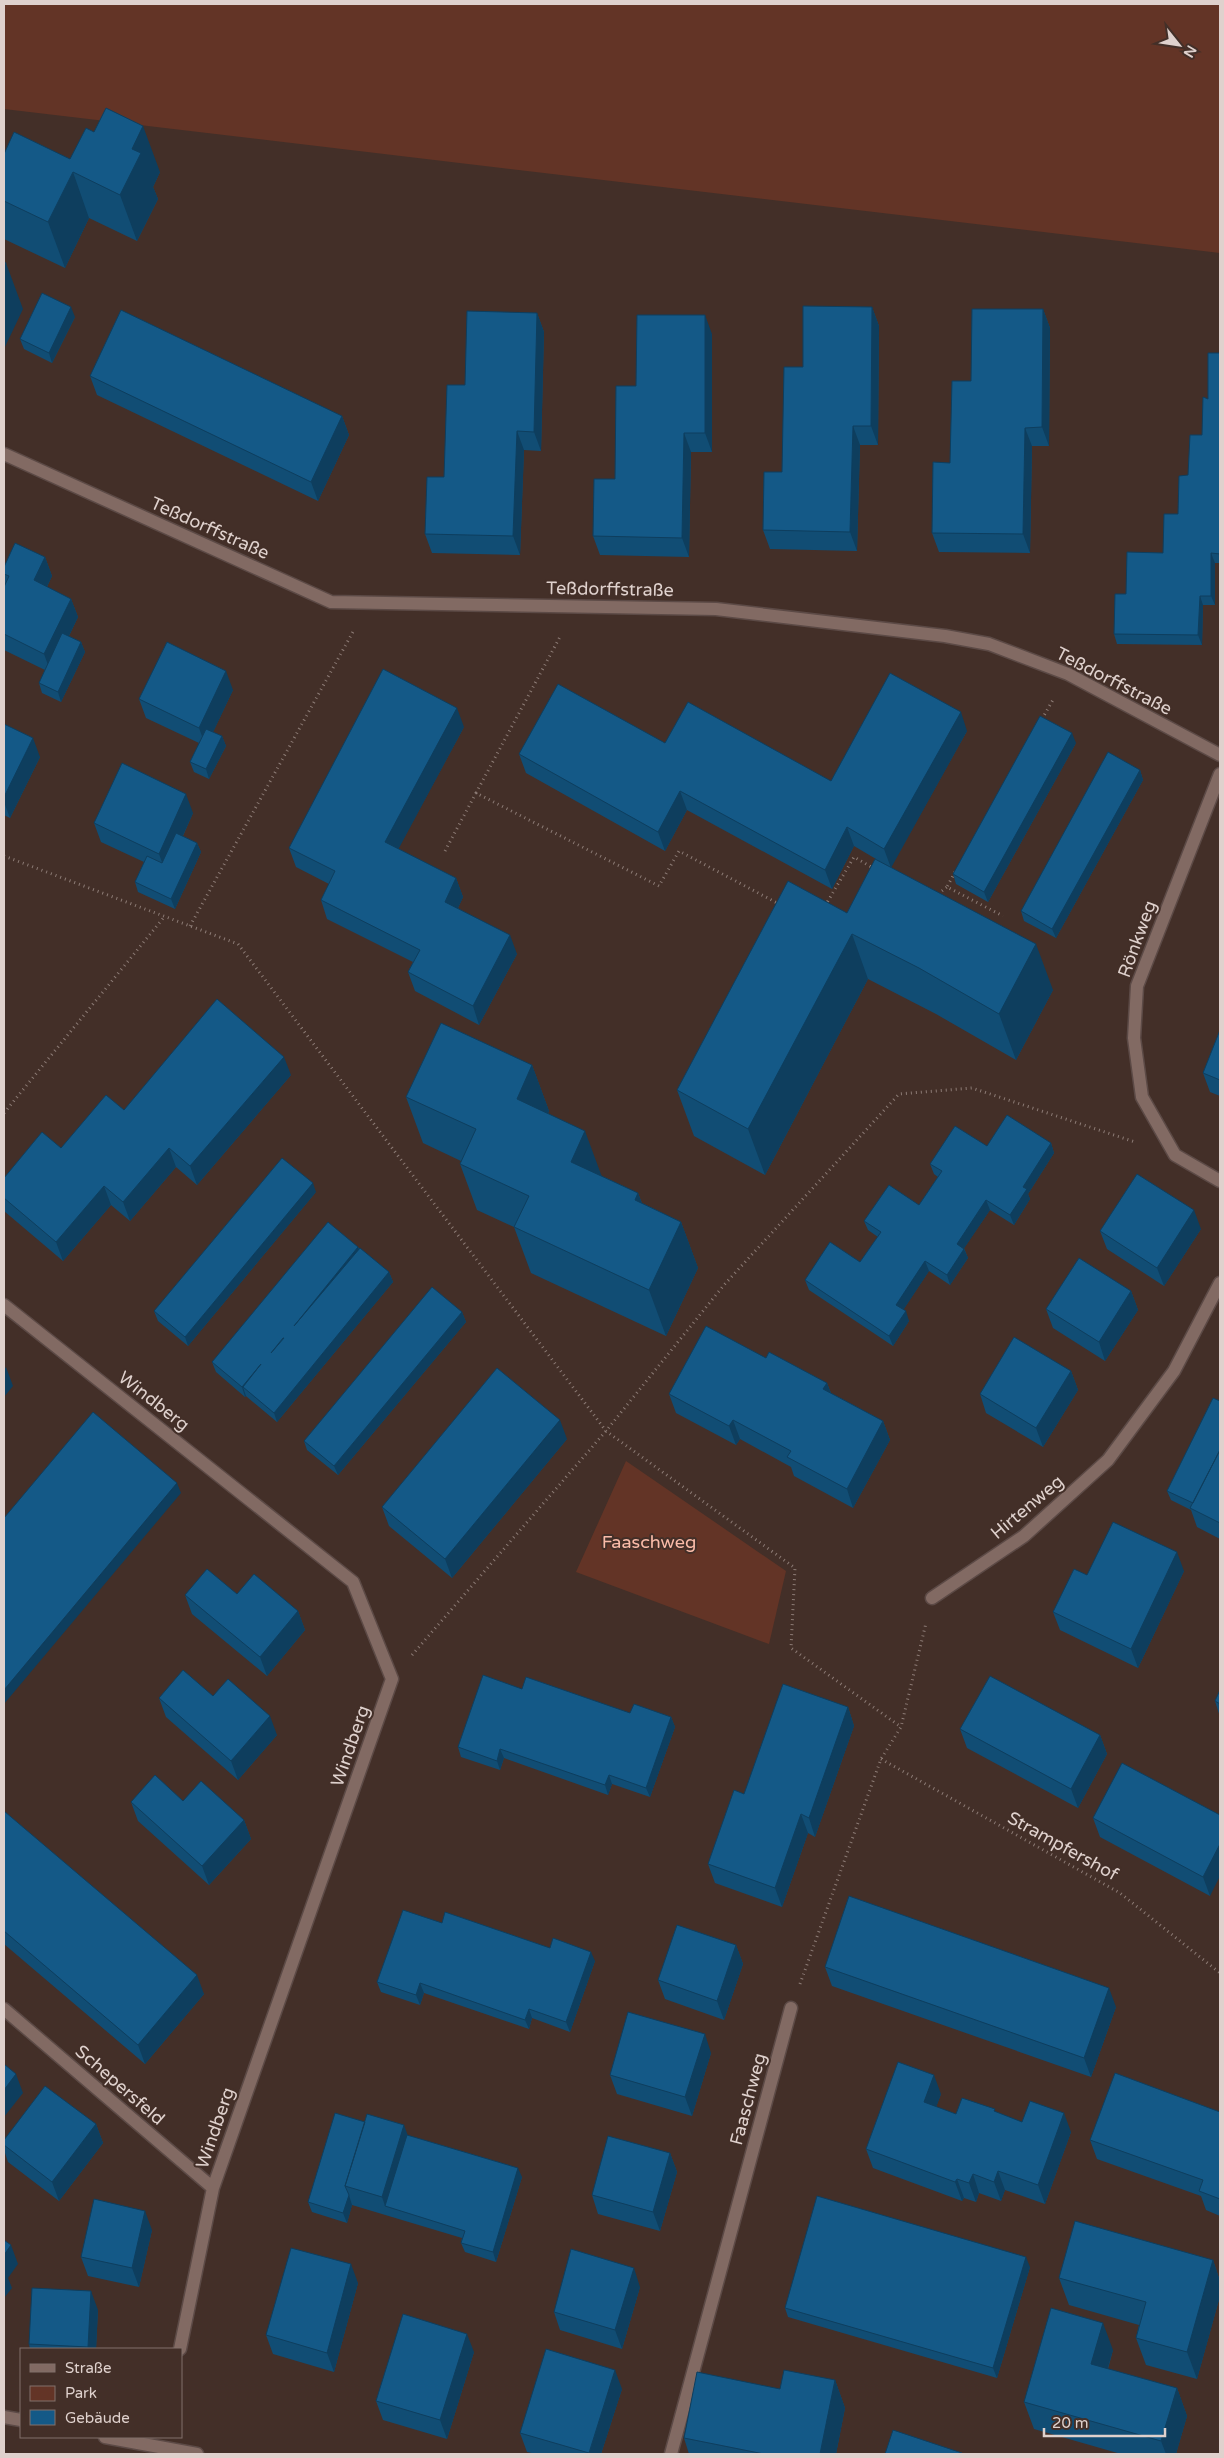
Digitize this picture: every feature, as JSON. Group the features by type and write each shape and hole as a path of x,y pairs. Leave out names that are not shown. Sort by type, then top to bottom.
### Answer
{"street":[{"name":"Teßdorffstraße","path":"4,454 331,602 716,609 945,636 989,644 1068,674 1220,755"},
{"name":"Rönkweg","path":"1175,1155 1142,1097 1134,1038 1137,986 1220,774"},
{"path":"1175,1155 1220,1181"},
{"name":"Hirtenweg","path":"932,1598 1024,1536 1108,1460 1174,1371 1220,1283"},
{"name":"Windberg","path":"4,1305 353,1582 392,1678 213,2188 180,2348"},
{"name":"Faaschweg","path":"671,2454 791,2008"},
{"name":"Schepersfeld","path":"4,2009 213,2188"},
{"path":"4,2417 20,2420"},
{"path":"111,2438 197,2454"}],"path":[{"path":"190,926 369,603"},
{"path":"445,851 576,606"},
{"path":"1039,725 1068,674"},
{"path":"476,793 659,886 679,851 782,905"},
{"path":"4,856 238,944 606,1431 795,1568 791,1648 902,1726"},
{"path":"820,915 854,857 879,872"},
{"path":"935,896 947,887 956,870"},
{"path":"947,887 1003,916"},
{"path":"4,1113 165,916"},
{"path":"392,1678 606,1431 724,1285 899,1094 972,1088 1175,1155"},
{"path":"791,2008 881,1759 902,1726 932,1598"},
{"name":"Strampfershof","path":"881,1759 1120,1893 1220,1973"}],"green space":[{"path":"4,4 1220,4 1220,253 4,109"},
{"name":"Faaschweg","path":"626,1461 786,1571 769,1644 576,1572"}],"building":[{"path":"106,108 143,126 132,149 141,153 120,195 73,172 48,222 4,201 4,154 14,132 70,159 86,128 94,132"},
{"path":"42,293 71,307 49,353 20,339"},
{"path":"803,306 872,307 871,426 853,426 850,532 763,530 764,472 782,472 784,367 803,367"},
{"path":"972,309 1043,309 1042,427 1025,428 1023,534 932,533 933,462 950,463 952,381 971,381"},
{"path":"121,310 342,416 311,482 90,376"},
{"path":"467,311 537,313 534,432 517,431 513,536 425,534 427,477 444,477 447,385 465,385"},
{"path":"637,315 705,315 705,433 684,433 682,538 593,536 594,479 615,479 616,386 636,386"},
{"path":"1208,353 1220,353 1220,554 1211,553 1211,596 1200,596 1198,635 1114,634 1115,594 1126,594 1127,552 1163,553 1164,514 1178,514 1179,476 1188,475 1190,435 1202,435 1203,397 1208,399"},
{"path":"15,543 45,557 34,580 71,599 44,654 4,634 4,587 9,576 4,574 4,567"},
{"path":"62,633 81,642 58,692 39,683"},
{"path":"167,642 226,671 199,728 139,699"},
{"path":"383,669 457,708 385,842 456,878 445,902 510,935 473,1006 408,972 420,950 321,900 335,871 289,848"},
{"path":"890,673 961,712 884,849 847,827 825,870 680,791 658,832 519,754 558,684 665,743 688,702 831,781"},
{"path":"1040,716 1072,733 984,892 953,874"},
{"path":"4,724 33,738 4,797"},
{"path":"206,729 222,736 206,769 190,762"},
{"path":"1108,752 1140,770 1052,929 1021,911"},
{"path":"122,763 186,794 159,854 94,823"},
{"path":"176,833 197,843 171,899 135,882 147,856 162,863"},
{"path":"875,859 1036,944 999,1014 919,968 852,934 748,1129 677,1090 788,881 847,913"},
{"path":"217,999 284,1057 190,1166 169,1148 123,1202 104,1186 56,1242 4,1198 4,1178 42,1132 61,1148 106,1095 124,1110"},
{"path":"441,1023 532,1065 517,1099 585,1131 571,1162 638,1193 635,1200 681,1222 649,1290 514,1227 529,1196 460,1164 476,1129 406,1097"},
{"path":"1220,1030 1220,1080 1203,1073"},
{"path":"1007,1115 1051,1143 1023,1187 1027,1189 1010,1215 986,1200 957,1244 964,1249 947,1275 925,1261 896,1305 906,1311 889,1336 805,1280 830,1242 860,1262 881,1232 864,1221 889,1185 919,1205 942,1171 930,1164 955,1126 987,1146"},
{"path":"282,1158 313,1183 185,1337 154,1311"},
{"path":"1137,1174 1194,1210 1157,1268 1100,1231"},
{"path":"328,1222 358,1247 294,1326 360,1248 389,1272 274,1413 243,1387 261,1364 242,1387 212,1362"},
{"path":"1079,1258 1131,1291 1099,1342 1046,1309"},
{"path":"432,1287 462,1312 334,1466 304,1441"},
{"path":"706,1326 766,1358 769,1352 827,1383 823,1389 883,1421 847,1489 787,1457 791,1451 733,1420 729,1426 669,1394"},
{"path":"1014,1337 1071,1371 1036,1428 980,1394"},
{"path":"497,1368 560,1420 445,1559 382,1507"},
{"path":"1213,1398 1220,1401 1220,1450 1193,1503 1167,1491"},
{"path":"93,1412 177,1483 4,1690 4,1518"},
{"path":"1220,1450 1220,1523 1190,1508"},
{"path":"1113,1522 1177,1552 1131,1649 1053,1612 1074,1569 1087,1575"},
{"path":"207,1569 237,1594 254,1574 298,1611 260,1657 185,1595"},
{"path":"183,1670 213,1696 228,1679 270,1716 231,1761 159,1698"},
{"path":"483,1675 522,1689 526,1677 630,1713 634,1704 671,1717 646,1788 609,1775 605,1785 500,1749 497,1761 458,1747"},
{"path":"990,1676 1100,1735 1071,1789 960,1729"},
{"path":"783,1684 848,1707 809,1818 801,1814 775,1888 708,1864 734,1790 744,1794"},
{"path":"1220,1690 1220,1704 1215,1701"},
{"path":"1122,1763 1220,1815 1220,1844 1203,1877 1093,1818"},
{"path":"155,1775 183,1801 201,1781 244,1820 202,1866 131,1802"},
{"path":"4,1811 197,1975 138,2045 4,1931"},
{"path":"849,1896 1109,1988 1084,2058 825,1967"},
{"path":"403,1910 442,1923 445,1912 550,1948 553,1938 591,1952 566,2022 529,2009 525,2020 420,1983 416,1995 377,1982"},
{"path":"677,1925 736,1945 717,2001 658,1980"},
{"path":"628,2012 705,2034 685,2097 610,2075"},
{"path":"898,2062 934,2075 924,2102 956,2114 962,2098 995,2109 994,2111 1022,2122 1030,2101 1064,2113 1038,2185 998,2171 994,2182 973,2174 969,2183 957,2179 955,2182 866,2149"},
{"path":"4,2064 16,2074 4,2090"},
{"path":"1115,2073 1220,2112 1220,2199 1199,2191 1203,2180 1090,2140"},
{"path":"45,2086 96,2124 52,2182 4,2145 4,2140"},
{"path":"335,2113 365,2122 345,2186 349,2195 343,2213 308,2202"},
{"path":"367,2114 404,2125 382,2197 345,2186"},
{"path":"407,2135 518,2168 493,2252 461,2243 465,2231 385,2206"},
{"path":"608,2136 670,2153 653,2212 592,2195"},
{"path":"817,2196 1026,2257 993,2368 785,2308"},
{"path":"94,2199 145,2211 132,2268 81,2257"},
{"path":"1075,2221 1213,2260 1187,2352 1136,2338 1146,2302 1059,2278"},
{"path":"4,2240 11,2245 4,2255"},
{"path":"291,2248 351,2264 327,2353 266,2335"},
{"path":"571,2249 634,2268 615,2330 554,2312"},
{"path":"32,2288 91,2291 88,2347 29,2344"},
{"path":"1051,2308 1103,2323 1091,2364 1177,2388 1161,2441 1024,2402"},
{"path":"403,2314 467,2334 440,2420 376,2401"},
{"path":"546,2349 615,2370 589,2453 520,2433"},
{"path":"784,2370 835,2380 820,2454 764,2454 684,2438 697,2372 780,2389"},
{"path":"893,2430 962,2453 962,2454 885,2454"}]}
